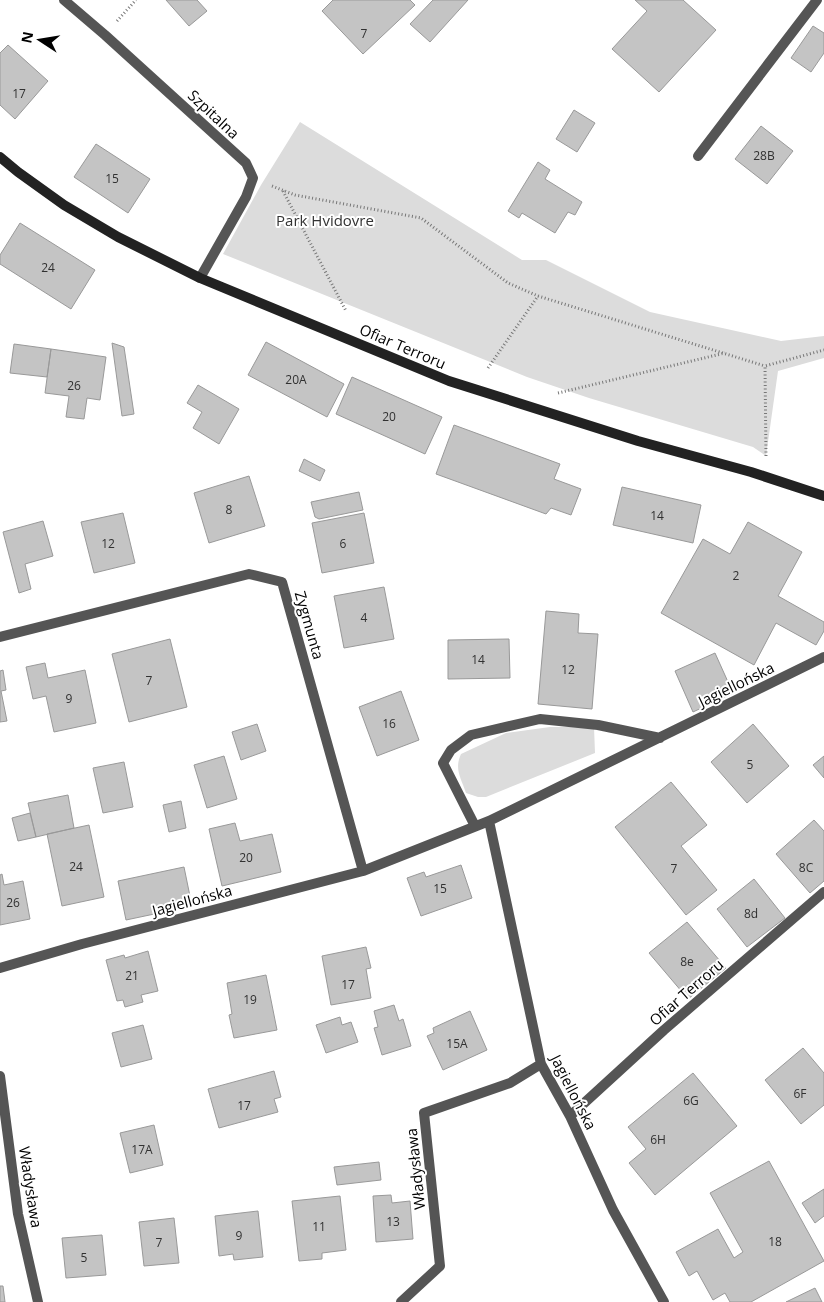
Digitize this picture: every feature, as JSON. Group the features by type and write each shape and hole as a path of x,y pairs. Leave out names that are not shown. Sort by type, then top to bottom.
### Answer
{"street":[{"name":"Szpitalna","path":"64,0 105,34 246,164 253,178"},
{"path":"698,156 817,0"},
{"name":"Ofiar Terroru","path":"0,157 64,205 118,237 200,278 449,381 638,441 751,472 824,496"},
{"path":"200,278 246,197 253,178"},
{"name":"Zygmunta","path":"0,637 249,574 282,582 363,871"},
{"name":"Jagiellońska","path":"0,968 82,944 363,871 489,821 824,657"},
{"path":"475,826 443,763 451,750 471,735 540,719 598,725 660,738"},
{"name":"Jagiellońska","path":"489,821 541,1064 570,1116 613,1210 664,1302"},
{"name":"Ofiar Terroru","path":"570,1116 664,1030 824,892"},
{"name":"Władysława","path":"401,1302 440,1266 424,1114 510,1083 541,1064"},
{"name":"Władysława","path":"0,1076 18,1214 38,1302"}],"path":[{"path":"105,34 136,0"},
{"path":"253,178 295,195 421,218 508,283 538,296 765,366 824,350"},
{"path":"283,191 346,311"},
{"path":"488,368 538,296"},
{"path":"557,393 725,353"},
{"path":"765,366 766,456"}],"green space":[{"name":"Park Hvidovre","path":"300,122 522,260 546,260 650,312 781,341 824,336 824,358 778,371 766,456 753,447 589,398 527,377 223,254 261,185"},
{"path":"550,727 594,727 595,753 486,797 478,797 466,793 458,769 461,754 506,733"}],"building":[{"path":"166,0 197,0 207,11 189,26"},
{"path":"333,0 410,0 415,5 363,54 322,11"},
{"path":"433,0 468,0 430,42 410,24"},
{"path":"635,0 683,0 716,30 659,92 612,49 647,11"},
{"path":"813,26 824,33 824,53 811,72 791,58"},
{"path":"8,45 48,81 15,119 0,105 0,53"},
{"path":"574,110 595,123 577,152 556,139"},
{"path":"761,126 793,151 767,184 735,159"},
{"path":"96,144 150,179 128,213 74,177"},
{"path":"538,162 550,170 545,179 582,202 575,215 568,212 555,233 522,213 519,218 508,211"},
{"path":"20,223 95,270 71,309 0,264 0,255"},
{"path":"266,342 344,384 327,417 248,375"},
{"path":"112,343 124,347 134,414 122,416"},
{"path":"14,344 51,349 47,377 10,373"},
{"path":"51,349 106,357 100,400 87,398 84,419 66,417 69,396 45,393"},
{"path":"352,377 442,417 425,454 336,414"},
{"path":"198,385 239,409 219,444 193,428 202,412 187,403"},
{"path":"454,425 560,464 554,479 581,489 571,515 551,508 546,514 436,474"},
{"path":"304,459 325,470 320,481 299,471"},
{"path":"249,476 265,526 209,543 194,493"},
{"path":"622,487 701,505 693,543 613,525"},
{"path":"359,492 363,510 319,519 315,517 311,502"},
{"path":"123,513 135,563 94,573 81,522"},
{"path":"364,513 374,563 322,573 312,523"},
{"path":"43,521 53,556 25,564 31,589 19,593 3,532"},
{"path":"748,522 802,552 778,596 824,622 824,631 816,645 776,623 754,665 661,613 703,539 730,554"},
{"path":"384,587 394,639 344,648 334,596"},
{"path":"546,611 579,614 578,633 598,634 592,709 538,704"},
{"path":"170,639 187,707 129,722 112,654"},
{"path":"509,639 510,678 448,679 448,640"},
{"path":"715,653 733,693 693,712 675,671"},
{"path":"45,663 48,678 85,670 96,723 54,732 46,696 33,699 26,667"},
{"path":"3,670 6,690 1,691 7,721 0,722 0,671"},
{"path":"401,691 419,740 377,756 359,707"},
{"path":"257,724 266,751 241,760 232,732"},
{"path":"753,724 789,766 747,803 711,762"},
{"path":"224,756 237,799 207,808 194,765"},
{"path":"824,756 824,778 813,765"},
{"path":"124,762 133,807 103,813 93,768"},
{"path":"671,782 707,825 681,846 717,890 686,915 615,827"},
{"path":"68,795 74,828 36,837 28,803"},
{"path":"181,801 186,828 169,832 163,805"},
{"path":"30,813 36,837 18,841 12,818"},
{"path":"814,820 824,831 824,881 810,893 776,854"},
{"path":"235,823 240,841 272,834 281,872 222,886 209,829"},
{"path":"89,825 104,897 62,906 47,834"},
{"path":"461,865 472,898 421,916 407,878 424,872 426,877"},
{"path":"184,867 192,906 126,920 118,881"},
{"path":"2,874 4,885 23,881 30,919 0,925 0,875"},
{"path":"754,879 785,918 747,947 717,909"},
{"path":"687,922 726,968 688,999 649,953"},
{"path":"366,947 371,968 366,969 371,998 331,1005 322,956"},
{"path":"148,951 158,991 141,995 143,1002 125,1007 123,1000 117,1001 106,960 124,955 125,958"},
{"path":"266,975 277,1030 234,1038 229,1015 232,1014 227,983"},
{"path":"394,1005 399,1021 403,1019 411,1046 382,1055 374,1028 378,1027 374,1011"},
{"path":"470,1011 487,1050 443,1070 427,1036 434,1033 433,1028"},
{"path":"340,1017 342,1025 351,1022 358,1042 326,1053 316,1025"},
{"path":"143,1025 152,1059 121,1067 112,1033"},
{"path":"803,1048 824,1073 824,1105 801,1124 765,1080"},
{"path":"274,1071 281,1097 274,1099 278,1112 219,1128 208,1089"},
{"path":"693,1073 737,1126 655,1195 629,1163 646,1149 628,1127"},
{"path":"154,1125 163,1165 130,1173 120,1133"},
{"path":"769,1161 824,1261 751,1302 730,1302 725,1293 713,1300 697,1271 689,1276 676,1252 718,1229 734,1258 743,1252 710,1193"},
{"path":"379,1162 381,1180 337,1185 334,1167"},
{"path":"824,1189 824,1216 815,1223 802,1203"},
{"path":"391,1195 392,1203 410,1201 413,1239 376,1242 373,1196"},
{"path":"340,1196 346,1250 322,1253 322,1259 299,1261 292,1201"},
{"path":"258,1211 263,1257 234,1260 233,1254 219,1256 215,1216"},
{"path":"174,1218 179,1263 144,1266 139,1222"},
{"path":"102,1235 106,1275 66,1278 62,1238"},
{"path":"0,1286 3,1286 5,1302 0,1302"},
{"path":"815,1288 822,1302 786,1302"}]}
